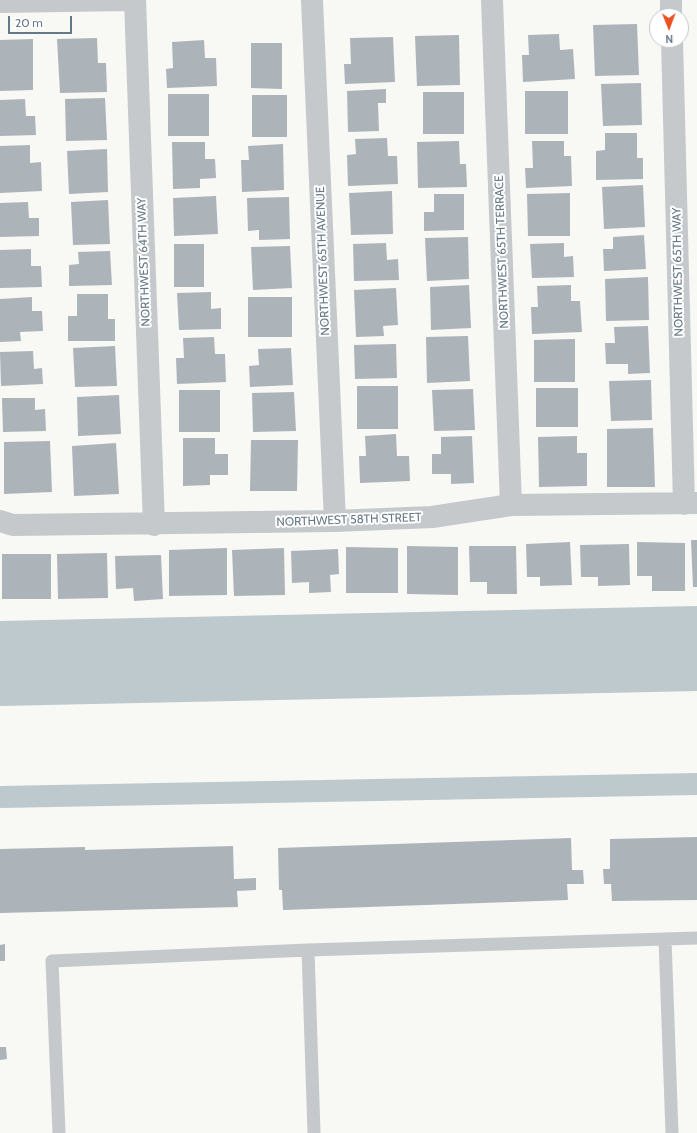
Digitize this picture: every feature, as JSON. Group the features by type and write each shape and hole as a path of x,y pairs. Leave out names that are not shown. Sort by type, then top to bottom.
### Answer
{"street":[{"path":"0,2 129,0"},
{"name":"NORTHWEST 64TH WAY","path":"135,0 154,525"},
{"name":"NORTHWEST 65TH AVENUE","path":"312,0 335,522"},
{"name":"NORTHWEST 65TH TERRACE","path":"492,0 511,505"},
{"name":"NORTHWEST 65TH WAY","path":"672,48 690,504"},
{"name":"NORTHWEST 58TH STREET","path":"0,521 13,525 154,525 335,522 432,517 511,505 690,504"}],"lane":[{"path":"59,1133 52,961 308,950 697,938"},
{"path":"665,939 672,1133"},
{"path":"308,950 314,1133"}],"shaded area":[{"path":"697,606 697,691 0,706 0,621"}],"building":[{"path":"637,24 639,75 595,76 593,25"},
{"path":"559,34 560,50 573,49 575,79 523,82 522,55 529,55 528,35"},
{"path":"459,35 460,85 417,86 415,36"},
{"path":"393,37 395,82 345,84 344,64 351,64 350,38"},
{"path":"97,38 98,63 106,63 107,92 60,93 57,39"},
{"path":"33,39 33,90 0,91 0,40"},
{"path":"204,40 205,58 216,58 217,86 167,88 166,69 173,68 172,42"},
{"path":"251,43 282,43 282,89 251,88"},
{"path":"641,83 642,125 603,126 601,84"},
{"path":"386,89 386,103 378,103 379,131 348,132 347,91"},
{"path":"525,91 568,91 568,134 525,134"},
{"path":"423,92 464,92 464,134 423,134"},
{"path":"168,94 209,94 209,136 168,136"},
{"path":"252,95 287,95 287,137 252,137"},
{"path":"105,98 107,140 66,141 65,99"},
{"path":"25,99 26,116 35,116 36,135 0,136 0,100"},
{"path":"605,133 637,133 637,158 643,158 643,179 596,180 596,151 605,150"},
{"path":"387,138 388,156 397,156 398,184 348,186 347,155 356,154 355,139"},
{"path":"459,141 460,164 466,164 467,187 418,188 417,142"},
{"path":"532,141 564,141 564,156 571,156 572,186 526,188 525,168 533,168"},
{"path":"172,142 205,142 205,159 215,159 216,178 200,179 200,188 173,189"},
{"path":"283,144 284,190 242,192 241,160 249,160 248,146"},
{"path":"30,145 30,163 41,162 42,191 0,193 0,146"},
{"path":"107,149 108,192 69,194 67,151"},
{"path":"643,185 645,227 604,229 602,187"},
{"path":"392,191 393,234 351,235 349,193"},
{"path":"570,193 570,236 528,236 527,194"},
{"path":"434,194 464,194 464,230 424,231 424,212 434,212"},
{"path":"216,196 218,234 174,236 173,198"},
{"path":"289,197 290,239 259,240 259,230 248,231 247,198"},
{"path":"108,200 110,244 73,245 71,202"},
{"path":"28,202 29,218 39,218 39,236 0,237 0,203"},
{"path":"644,235 646,269 604,271 603,249 613,249 613,237"},
{"path":"468,237 469,279 427,281 425,238"},
{"path":"386,243 387,260 398,259 399,280 354,281 353,244"},
{"path":"564,243 564,257 573,256 574,277 532,278 530,244"},
{"path":"174,244 204,244 204,287 174,287"},
{"path":"290,246 292,288 253,290 251,247"},
{"path":"31,249 31,266 41,266 42,287 0,288 0,250"},
{"path":"110,251 112,285 69,286 69,265 79,264 78,252"},
{"path":"648,277 649,320 606,321 605,279"},
{"path":"469,285 471,328 431,330 430,287"},
{"path":"571,285 571,301 580,301 582,332 532,334 531,307 538,307 537,286"},
{"path":"396,288 398,325 383,326 384,336 356,337 354,290"},
{"path":"211,292 211,309 221,308 221,329 179,330 177,293"},
{"path":"77,294 108,294 108,319 115,319 115,341 68,341 68,316 77,316"},
{"path":"32,297 32,311 42,311 43,331 20,332 21,341 0,342 0,299"},
{"path":"248,297 292,297 292,337 248,337"},
{"path":"648,326 650,373 628,374 628,364 606,364 605,343 615,343 614,327"},
{"path":"468,336 470,381 427,383 426,337"},
{"path":"214,337 215,354 225,354 226,382 177,384 176,358 184,358 183,338"},
{"path":"575,339 575,382 534,382 534,340"},
{"path":"396,344 397,378 355,379 354,345"},
{"path":"115,346 117,386 75,387 73,348"},
{"path":"291,348 293,385 250,387 249,366 259,365 258,349"},
{"path":"33,351 34,369 42,368 43,384 1,386 0,352"},
{"path":"651,380 652,420 611,421 609,381"},
{"path":"357,386 398,386 398,429 357,429"},
{"path":"536,388 578,388 578,427 536,427"},
{"path":"473,389 475,430 434,431 432,390"},
{"path":"179,390 220,390 220,432 179,432"},
{"path":"294,392 296,431 253,432 252,393"},
{"path":"119,395 121,434 78,436 77,397"},
{"path":"2,398 35,398 35,410 45,409 46,431 3,432"},
{"path":"653,428 655,487 607,487 607,429"},
{"path":"396,434 397,456 409,456 410,481 360,483 359,456 366,456 365,436"},
{"path":"472,436 474,483 451,484 451,474 432,474 432,454 441,454 441,437"},
{"path":"577,436 577,453 587,453 587,486 539,487 538,437"},
{"path":"183,438 215,438 215,454 228,454 228,475 210,475 210,485 183,486"},
{"path":"251,440 298,440 297,491 250,491"},
{"path":"50,441 52,492 4,494 4,442"},
{"path":"116,443 119,494 74,496 72,446"},
{"path":"691,540 697,540 697,587 693,587"},
{"path":"570,542 572,585 540,586 540,577 527,577 526,544"},
{"path":"637,542 685,543 685,591 652,591 652,576 637,576"},
{"path":"629,544 630,585 598,586 598,577 581,577 580,545"},
{"path":"407,546 458,547 458,595 407,594"},
{"path":"469,546 516,546 517,594 487,594 487,582 470,582"},
{"path":"346,547 398,548 398,593 346,593"},
{"path":"227,548 227,595 169,596 169,550"},
{"path":"284,548 285,595 234,596 232,550"},
{"path":"338,549 339,574 330,575 331,592 309,593 309,582 292,583 291,551"},
{"path":"107,553 108,598 58,599 57,554"},
{"path":"2,554 51,554 51,599 2,599"},
{"path":"161,555 163,599 134,601 133,588 116,589 115,556"},
{"path":"697,837 697,900 612,901 611,884 604,884 603,869 610,869 610,839"},
{"path":"571,838 572,870 583,870 584,884 567,884 568,900 283,910 282,890 279,890 278,848"},
{"path":"233,846 234,879 256,878 256,890 237,891 238,907 0,913 0,849 85,847 85,850"},
{"path":"5,944 5,961 0,961 0,945"},
{"path":"0,1047 6,1047 7,1059 0,1060"}],"waterway":[{"path":"0,797 697,784"}]}
